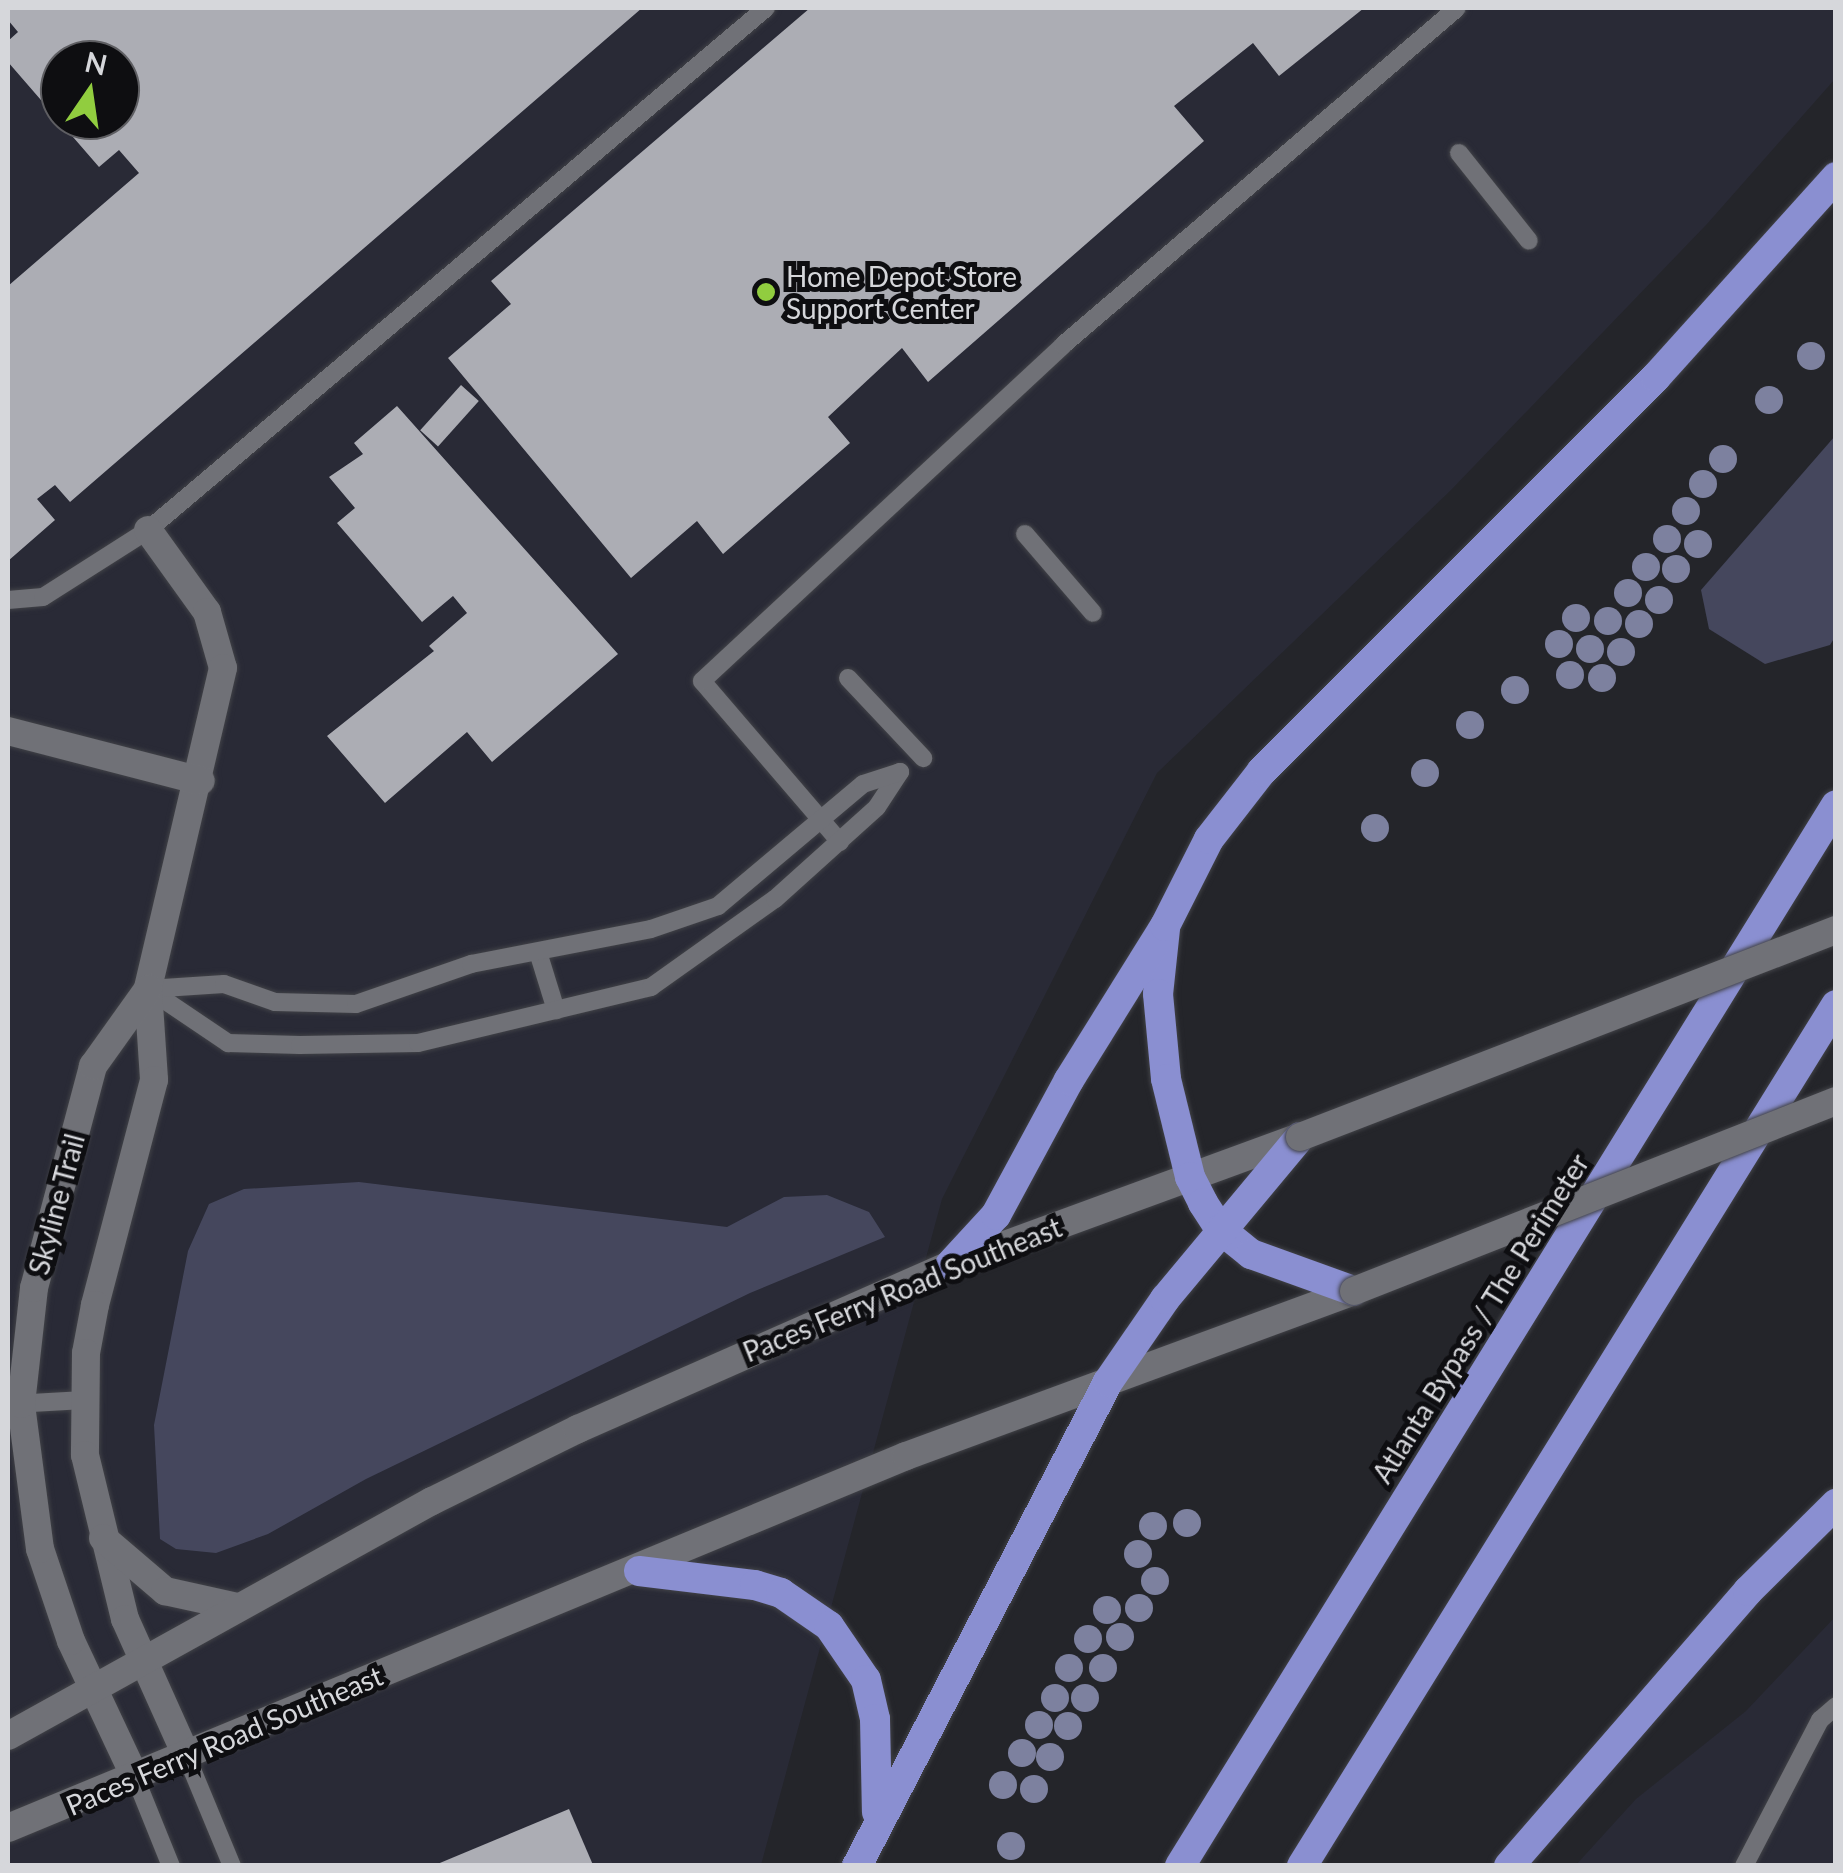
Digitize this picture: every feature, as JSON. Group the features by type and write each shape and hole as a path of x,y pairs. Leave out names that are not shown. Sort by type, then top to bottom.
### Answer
{"highway":[{"path":"950,1265 996,1215 1068,1080 1166,926 1208,839 1262,771 1656,377 1836,177"},
{"name":"Atlanta Bypass / The Perimeter","path":"1180,1866 1836,804"},
{"path":"1166,926 1160,1030 1190,1178 1220,1229 1280,1268 1354,1290"},
{"path":"1302,1866 1836,1005"},
{"path":"858,1866 877,1818 1108,1382 1220,1229 1300,1137"},
{"path":"1509,1866 1748,1591 1836,1504"},
{"path":"638,1571 756,1585 780,1593 828,1626 866,1680 875,1719 877,1818"}],"main road":[{"name":"Skyline Trail","path":"148,530 207,612 223,668 201,781 148,989 154,1080 94,1305 84,1400 86,1455 102,1538 142,1662 186,1754"},
{"path":"8,731 201,781"},
{"name":"Paces Ferry Road Southeast","path":"8,1736 238,1608 578,1429 950,1265 1300,1137 1836,930"},
{"name":"Skyline Trail","path":"135,1776 94,1689 40,1550 14,1404 34,1288 93,1066 148,989"},
{"name":"Paces Ferry Road Southeast","path":"8,1828 638,1571 906,1456 1176,1358 1836,1101"},
{"path":"102,1538 166,1590 238,1608"}],"lane":[{"path":"8,600 43,597 148,530 766,8"},
{"path":"840,842 702,681 1063,345 1457,8"},
{"path":"1459,153 1529,241"},
{"path":"1025,534 1093,613"},
{"path":"848,678 923,758"},
{"path":"900,772 876,808 840,842 726,938 651,987 418,1042 228,1043 148,989 224,984 276,1002 356,1004 471,964 651,929 718,906 863,784 900,772"},
{"path":"538,952 556,1010"},
{"path":"14,1404 84,1400"},
{"path":"1744,1866 1820,1720 1836,1706"},
{"path":"186,1754 232,1866"},
{"path":"135,1776 171,1866"}],"shaded area":[{"path":"8,8 1835,8 1835,79 1707,224 1451,490 1157,773 942,1199 761,1865 8,1866"},
{"path":"1835,436 1835,637 1830,645 1765,664 1709,629 1701,590"},
{"path":"359,1182 727,1227 784,1197 827,1195 869,1212 885,1237 750,1293 366,1479 268,1534 216,1553 176,1549 160,1539 154,1425 188,1251 209,1204 244,1189"},
{"path":"1835,1617 1835,1865 1575,1866 1636,1799 1746,1711"}],"building":[{"path":"10,8 642,8 70,502 55,485 37,499 55,520 8,561 8,286 139,173 119,150 99,167 76,140 140,140 140,40 40,40 40,99 8,62 8,41 18,32 8,20"},
{"name":"Home Depot Store Support Center","path":"810,8 1364,8 1279,76 1253,43 1174,106 1204,141 928,382 902,348 828,417 850,443 723,554 697,521 631,578 448,358 511,304 491,281"},
{"path":"461,385 479,401 438,446 420,430"},
{"path":"397,406 618,654 492,762 467,732 385,803 327,736 434,651 429,646 467,613 453,596 422,622 337,523 355,508 329,477 363,454 354,443"},
{"path":"569,1809 593,1865 435,1865"}],"place":[{"name":"Home Depot Store Support Center","path":"766,292"}]}
